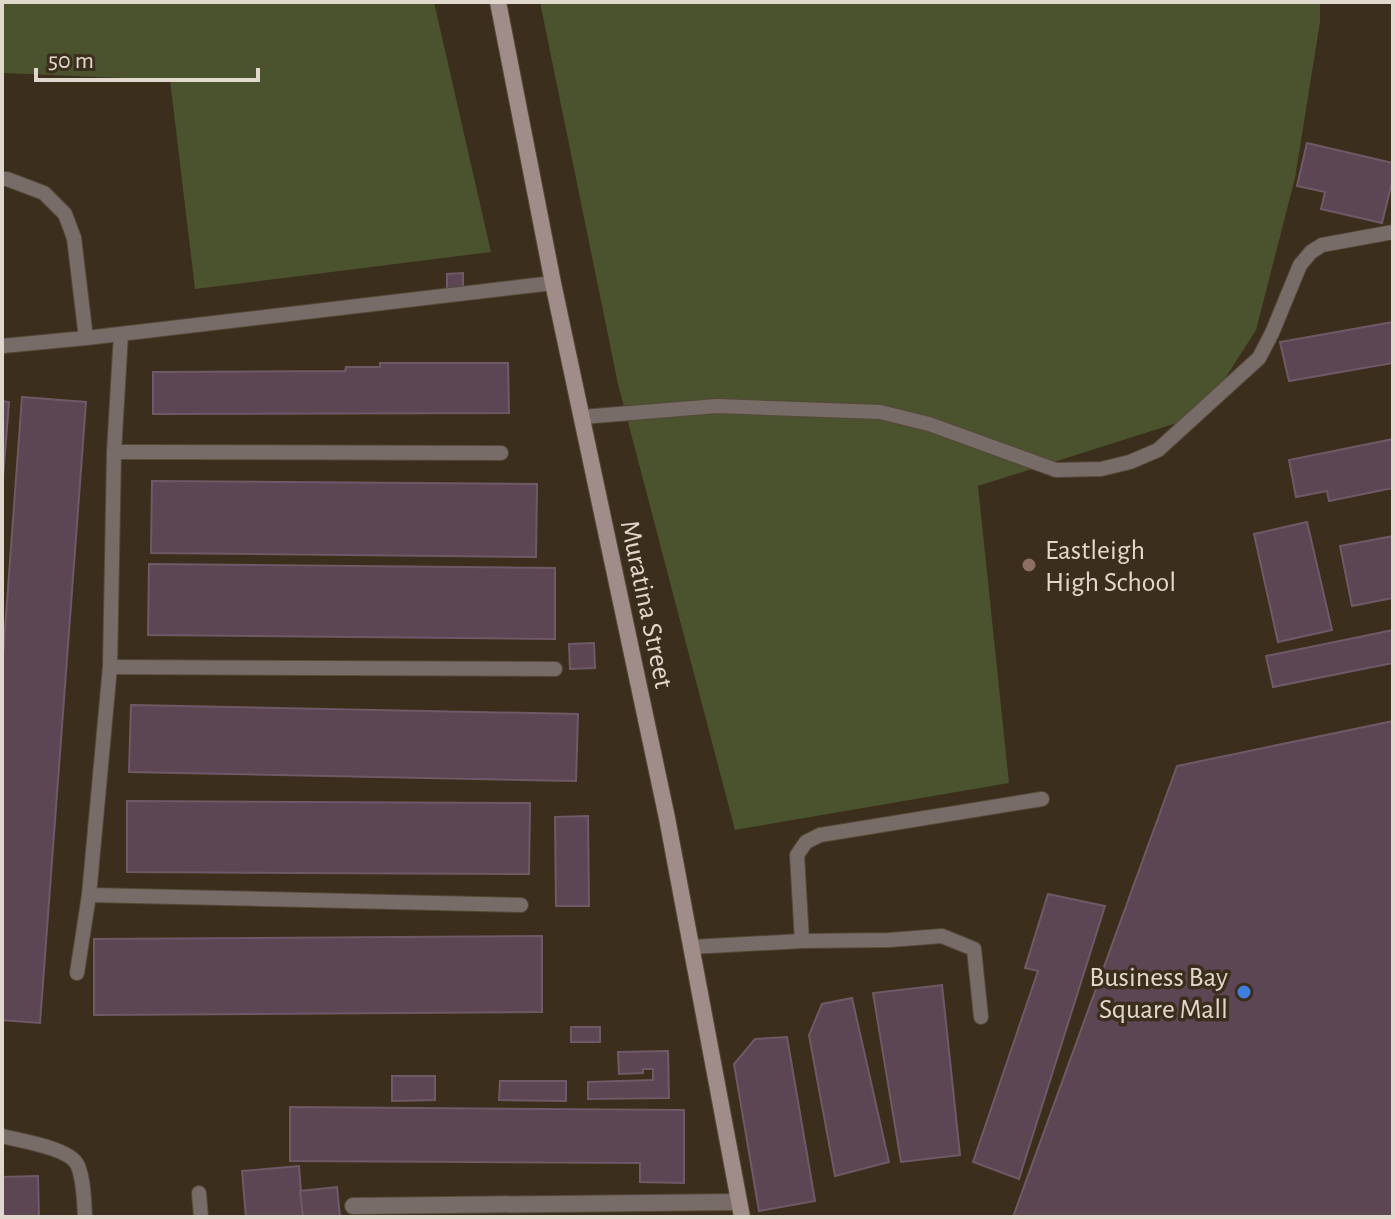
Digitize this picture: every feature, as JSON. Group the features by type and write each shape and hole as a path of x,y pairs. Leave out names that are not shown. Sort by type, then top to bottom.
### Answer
{"main road":[{"name":"Muratina Street","path":"498,2 553,283 667,818 740,1209"}],"street":[{"path":"353,1206 740,1209"}],"lane":[{"path":"2,179 44,193 65,214 74,238 86,338"},
{"path":"582,417 717,406 880,412 929,424 1056,470 1101,469 1130,462 1158,450 1259,358 1300,265 1311,252 1322,245 1393,232"},
{"path":"2,346 553,283"},
{"path":"77,973 89,895 110,667 114,452 121,334"},
{"path":"114,452 501,453"},
{"path":"110,667 555,669"},
{"path":"802,941 797,855 806,842 820,835 1042,799"},
{"path":"89,895 521,905"},
{"path":"691,947 942,936 974,949 981,1017"},
{"path":"2,1136 66,1153 77,1162 85,1217"},
{"path":"199,1193 201,1217"}],"green space":[{"path":"2,2 434,2 491,252 195,289 170,80 2,73"},
{"name":"Eastleigh High School","path":"540,2 1320,2 1320,22 1295,178 1256,330 1202,415 978,486 1009,783 735,830 618,384"}],"building":[{"path":"1307,143 1393,163 1393,178 1382,223 1321,209 1325,192 1297,186"},
{"path":"463,273 463,290 447,290 447,274"},
{"path":"1393,322 1393,363 1289,381 1280,342"},
{"path":"380,363 508,363 509,413 153,414 153,372 345,371 346,367 380,367"},
{"path":"22,397 86,402 40,1023 2,1020 2,670"},
{"path":"2,401 9,402 2,490"},
{"path":"1393,439 1393,488 1329,501 1327,491 1296,497 1289,460"},
{"path":"152,481 537,484 536,557 151,553"},
{"path":"1307,522 1332,630 1278,642 1254,534"},
{"path":"1393,536 1393,598 1352,606 1340,546"},
{"path":"149,564 555,568 555,639 148,635"},
{"path":"1393,630 1393,663 1273,687 1266,656"},
{"path":"594,643 595,668 570,669 569,644"},
{"path":"131,705 578,714 576,781 129,772"},
{"name":"Business Bay Square Mall","path":"1393,721 1393,1217 1013,1217 1177,766"},
{"path":"127,801 530,803 529,874 127,872"},
{"path":"588,816 589,906 556,906 555,817"},
{"path":"1048,894 1105,906 1019,1179 973,1162 1038,971 1025,968"},
{"path":"542,936 542,1012 94,1015 94,939"},
{"path":"942,985 960,1155 901,1162 873,993"},
{"path":"852,998 889,1162 835,1176 809,1035 822,1004"},
{"path":"571,1027 600,1027 600,1042 571,1042"},
{"path":"787,1037 815,1201 759,1211 734,1064 755,1039"},
{"path":"668,1051 669,1098 588,1099 588,1082 653,1080 653,1069 643,1069 643,1073 619,1074 618,1052"},
{"path":"392,1076 435,1076 435,1100 392,1101"},
{"path":"500,1081 566,1081 566,1101 499,1100"},
{"path":"290,1107 684,1110 684,1183 640,1182 640,1163 290,1161"},
{"path":"299,1166 303,1217 246,1217 242,1171"},
{"path":"38,1176 39,1217 2,1217 2,1177"},
{"path":"337,1187 340,1217 303,1217 300,1191"}],"place":[{"name":"Eastleigh High School","path":"1029,565"},
{"name":"Business Bay Square Mall","path":"1244,992"}]}
